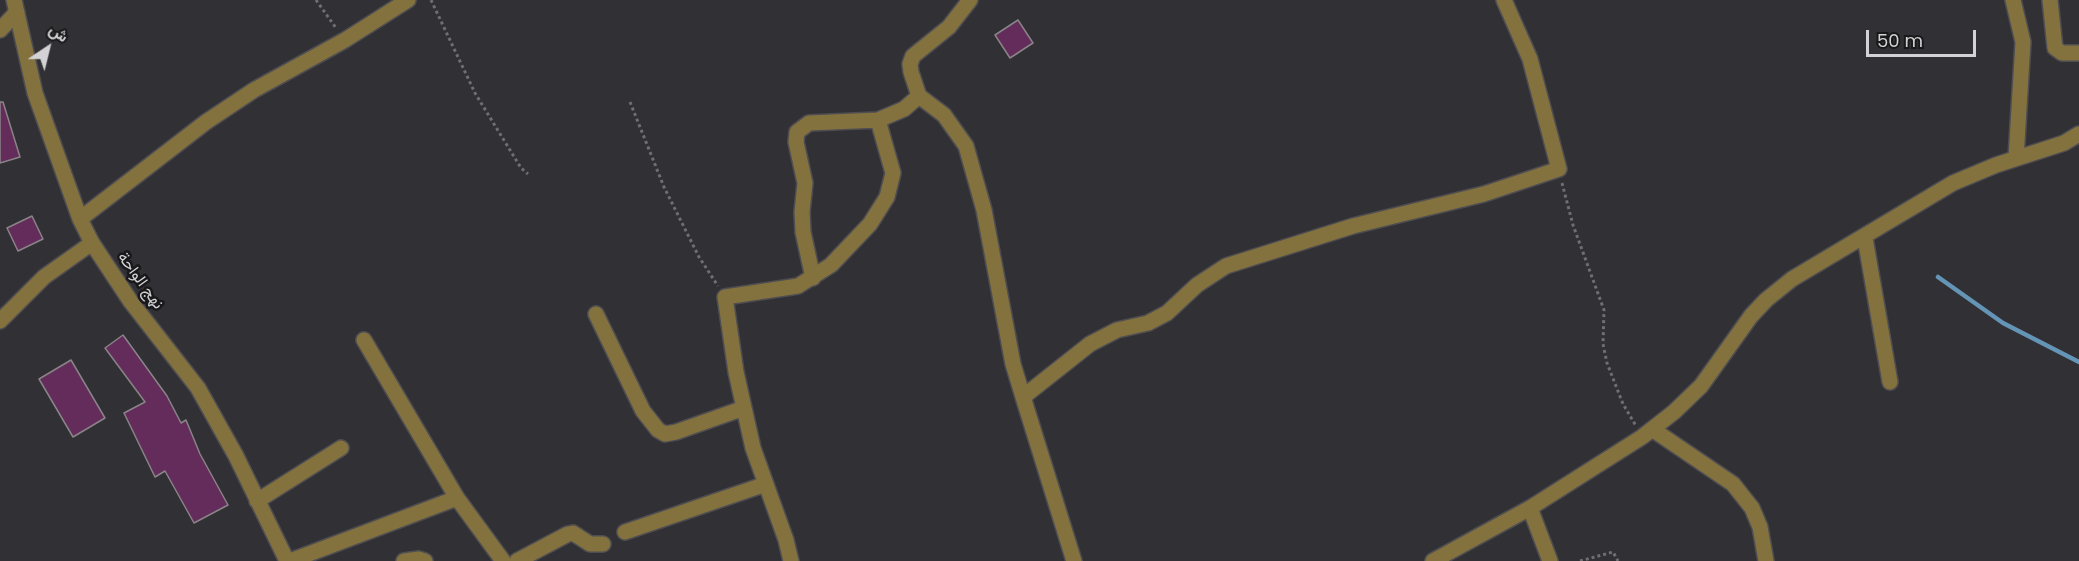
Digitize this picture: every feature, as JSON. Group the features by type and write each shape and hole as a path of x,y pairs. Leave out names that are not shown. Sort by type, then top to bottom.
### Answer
{"street":[{"path":"80,219 206,122 254,90 345,40 408,0"},
{"path":"970,0 949,27 914,56 910,64 911,72 919,96 944,115 954,127 969,155 984,210 1013,364 1074,561"},
{"path":"1023,397 1090,344 1117,330 1148,323 1167,313 1197,285 1226,266 1322,235 1484,194 1559,169 1530,58 1504,0"},
{"path":"2013,0 2023,42 2016,158"},
{"path":"2050,0 2055,48 2062,52 2079,53"},
{"path":"0,30 15,6"},
{"name":"نهج الواحة","path":"15,6 35,93 80,219 92,243 130,302 198,388 289,561"},
{"path":"813,278 803,232 802,212 805,183 796,142 797,132 801,126 809,123 878,120 904,109 919,96"},
{"path":"791,561 753,448 736,372 725,297 798,286 831,265 863,232 887,197 893,173 878,120"},
{"path":"1433,561 1530,507 1647,433 1701,386 1766,300 1792,279 1865,238 1953,183 2016,158 2064,143 2079,135"},
{"path":"1865,238 1890,382"},
{"path":"0,321 44,277 92,243"},
{"path":"596,314 644,411 658,430 665,434 676,432 744,408"},
{"path":"364,339 457,498 503,561"},
{"path":"1647,433 1733,484 1752,508 1760,527 1766,561"},
{"path":"257,501 341,448"},
{"path":"625,532 766,484"},
{"path":"289,561 457,498"},
{"path":"1530,507 1550,561"},
{"path":"517,561 573,533 590,544 603,543"},
{"path":"404,561 419,559 424,561"}],"path":[{"path":"316,0 345,40"},
{"path":"431,0 475,93 521,168 528,174"},
{"path":"630,102 669,197 699,257 725,297"},
{"path":"1559,169 1573,225 1604,310 1603,344 1607,363 1623,404 1647,433"},
{"path":"1580,561 1613,552 1618,561"}],"building":[{"path":"1018,20 1033,43 1010,58 995,35"},
{"path":"0,102 3,102 20,157 0,163"},
{"path":"32,216 43,239 18,251 7,228"},
{"path":"123,335 167,396 181,423 186,420 200,454 228,505 194,523 165,471 155,477 124,413 145,402 105,348"},
{"path":"71,360 105,418 73,437 39,379"}],"waterway":[{"path":"1938,277 2003,323 2079,362"}]}
